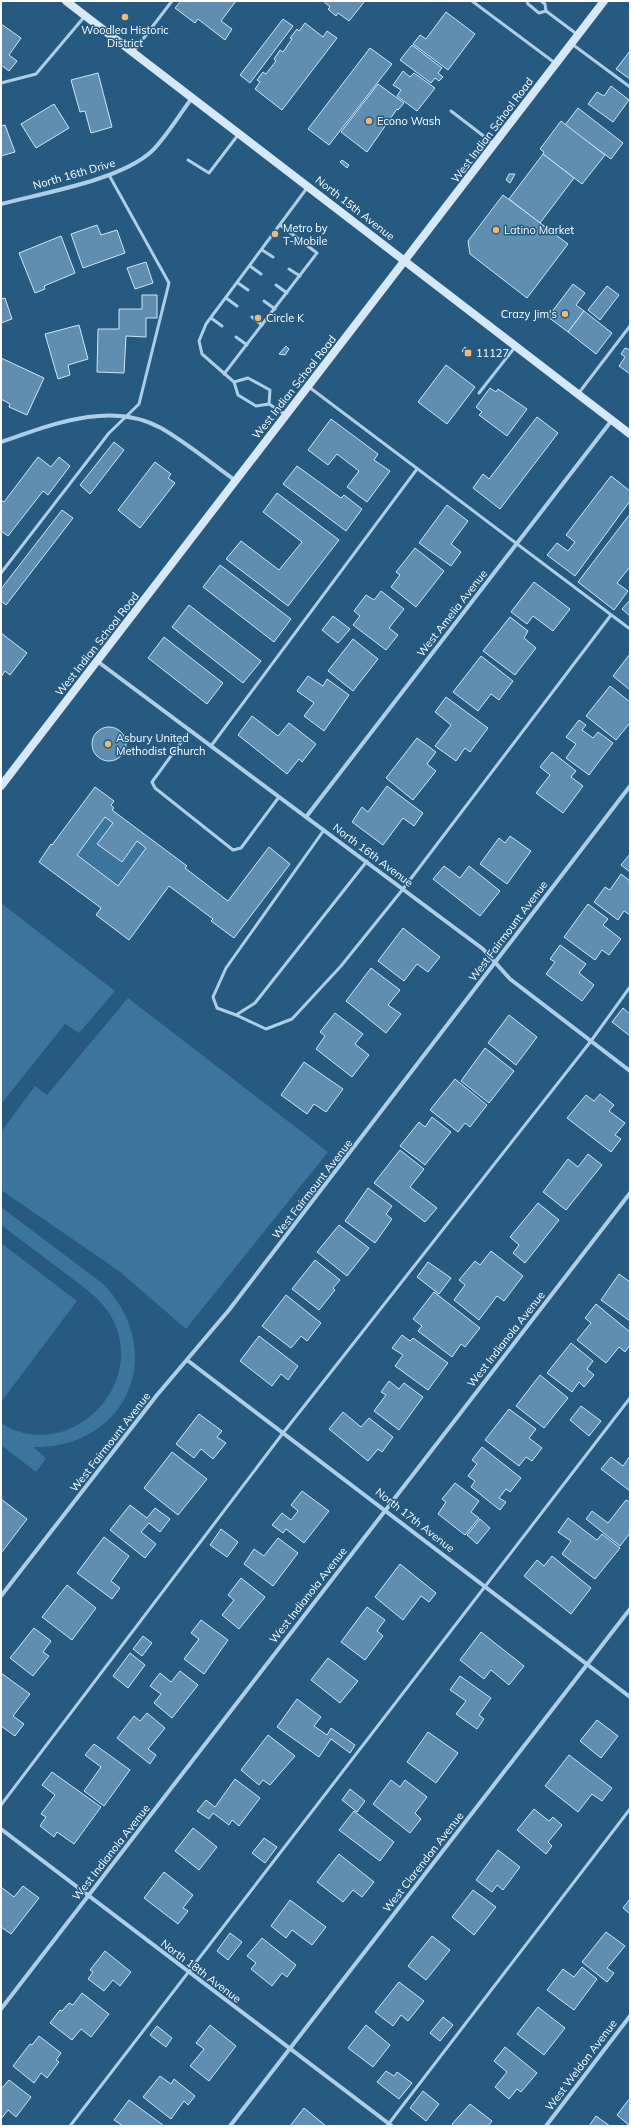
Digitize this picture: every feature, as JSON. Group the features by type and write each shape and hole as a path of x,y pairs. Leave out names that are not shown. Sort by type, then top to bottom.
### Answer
{"main road":[{"name":"North 15th Avenue","path":"66,1 309,186 630,434"},
{"name":"West Indian School Road","path":"2,781 97,661 406,261 604,1"}],"street":[{"name":"North 16th Drive","path":"1,204 109,175 132,166 152,150 192,98"},
{"path":"1,442 77,418 126,416 160,427 236,481"},
{"name":"West Amelia Avenue","path":"306,817 612,420"},
{"name":"North 16th Avenue","path":"97,661 483,949 510,979 630,1071"},
{"name":"West Fairmount Avenue","path":"1,1596 157,1395 229,1310 630,786"},
{"name":"West Indianola Avenue","path":"1,2009 630,1193"},
{"name":"North 17th Avenue","path":"187,1360 386,1509 485,1587 630,1697"},
{"name":"West Clarendon Avenue","path":"230,2126 630,1609"},
{"name":"North 18th Avenue","path":"1,1829 88,1897 389,2125"},
{"name":"West Weldon Avenue","path":"546,2126 630,2016"}],"lane":[{"path":"133,52 172,1"},
{"path":"472,1 556,64"},
{"path":"527,1 528,4 539,13 546,12 579,35"},
{"path":"541,1 545,4 546,12"},
{"path":"1,83 36,74 85,16"},
{"path":"572,44 630,87"},
{"path":"451,111 495,145"},
{"path":"188,160 209,173 239,133"},
{"path":"1,573 109,433 139,404 169,283 109,175"},
{"path":"286,416 269,404 256,406 238,395 234,382 202,354 199,341 211,318 309,186"},
{"path":"224,374 317,253 280,225"},
{"path":"262,250 273,258"},
{"path":"250,266 261,274"},
{"path":"289,268 300,276"},
{"path":"238,282 248,290"},
{"path":"276,285 287,292"},
{"path":"226,298 237,306"},
{"path":"264,301 275,309"},
{"path":"252,317 262,325"},
{"path":"211,318 222,326"},
{"path":"578,394 630,326"},
{"path":"236,337 247,345"},
{"path":"479,393 516,346"},
{"path":"234,382 248,378 270,390 269,404"},
{"path":"308,387 630,629"},
{"path":"211,746 417,469"},
{"path":"324,830 226,968 213,997 217,1008 236,1015 266,1030 292,1020 341,966 403,889 611,615"},
{"path":"190,730 152,782 155,788 233,850 241,848 279,797"},
{"path":"236,1015 255,1003 367,861"},
{"path":"1,1805 283,1433 591,1041 630,987"},
{"path":"70,2126 630,1398"},
{"path":"389,2125 630,1809"}],"shaded area":[{"path":"105,817 113,823 98,844 122,862 137,841 146,848 118,886 77,855"},
{"path":"1,903 115,991 79,1033 65,1024 2,1103"},
{"path":"128,998 328,1152 186,1329 119,1271 1,1190 1,1132 35,1086 47,1095"},
{"path":"1,1207 102,1283 122,1309 133,1337 135,1365 128,1391 114,1414 93,1432 66,1443 33,1447 46,1458 36,1472 1,1445 1,1423 25,1433 49,1434 72,1428 92,1414 108,1396 118,1374 121,1349 115,1324 104,1307 90,1292 1,1225"},
{"path":"1,1243 77,1301 1,1402"}],"building":[{"path":"181,1 236,1 221,21 232,29 225,40 198,19 195,23 175,8"},
{"path":"323,1 365,1 349,21 338,13 336,16 328,9 330,7"},
{"path":"446,12 475,34 448,70 413,44 420,35 426,39"},
{"path":"283,19 293,26 250,83 240,75"},
{"path":"305,23 323,37 327,31 337,38 282,110 255,89 260,82 257,80 263,72 266,74 276,61 274,59 280,50 283,52 292,39 290,38 297,29 299,31"},
{"path":"1,24 21,38 9,55 17,61 9,71 1,65"},
{"path":"412,45 442,68 438,73 443,77 439,81 435,78 431,83 400,60"},
{"path":"370,48 392,64 329,145 308,129"},
{"path":"630,51 630,79 616,69"},
{"path":"403,71 410,77 414,73 435,88 417,111 397,96 401,90 393,85"},
{"path":"98,73 112,127 91,133 85,111 80,112 71,80"},
{"name":"Econo Wash","path":"378,84 404,103 398,110 397,109 367,152 341,132"},
{"path":"611,86 629,100 613,122 588,104 597,92 604,96"},
{"path":"54,104 69,128 36,148 21,124"},
{"path":"578,108 623,143 611,159 565,125"},
{"path":"561,121 605,155 582,184 543,154 544,152 540,149"},
{"path":"5,125 15,152 1,156 1,126"},
{"path":"543,154 574,178 540,223 509,199"},
{"path":"342,160 349,165 347,168 340,162"},
{"path":"509,174 515,174 510,183 506,180"},
{"path":"503,195 568,244 527,298 470,254 468,241"},
{"path":"97,225 101,235 117,230 125,253 83,268 71,234"},
{"path":"61,236 75,273 44,286 45,289 35,293 19,253"},
{"path":"146,262 153,283 135,289 127,268"},
{"path":"573,284 585,293 576,305 584,311 568,332 548,317"},
{"path":"607,286 619,295 600,320 588,310"},
{"path":"142,295 157,295 157,318 146,318 146,337 126,336 124,373 97,372 98,329 119,329 119,309 142,309"},
{"path":"5,298 12,319 1,323 1,299"},
{"path":"584,311 612,333 596,354 568,332"},
{"path":"79,325 88,359 68,365 70,375 58,379 45,334"},
{"path":"286,346 289,349 285,355 279,354"},
{"path":"465,347 470,352 470,357 462,351"},
{"path":"625,348 630,350 630,374 619,366 625,357 621,354"},
{"path":"1,358 44,378 27,415 9,407 10,404 1,399"},
{"path":"446,365 475,387 447,424 418,402"},
{"path":"490,388 496,392 498,389 527,409 507,436 479,415 482,412 476,407"},
{"path":"537,417 558,433 500,509 473,488 483,474 489,479"},
{"path":"331,419 378,454 374,460 390,471 367,502 347,487 359,471 337,454 328,465 308,450"},
{"path":"114,442 124,450 90,494 80,485"},
{"path":"38,457 51,467 59,457 70,466 48,495 43,491 8,536 1,531 1,500 4,502"},
{"path":"155,462 171,474 168,478 175,483 140,528 118,510"},
{"path":"297,466 341,498 344,495 362,509 346,531 283,484"},
{"path":"611,476 630,491 630,501 575,576 547,555 557,543 568,551 575,542 566,535"},
{"path":"277,493 339,540 288,606 226,559 241,541 279,570 302,542 263,512"},
{"path":"447,505 468,521 451,544 461,552 451,566 419,543"},
{"path":"62,510 73,518 6,605 1,601 1,589"},
{"path":"630,514 630,567 617,583 628,591 614,610 578,582"},
{"path":"415,548 444,571 416,607 391,587 400,575 396,572"},
{"path":"220,565 291,619 274,642 203,587"},
{"path":"534,582 570,609 553,631 533,616 527,624 511,612"},
{"path":"381,591 404,609 389,628 398,635 386,650 353,625 360,616 354,611 366,595 374,600"},
{"path":"630,600 630,616 622,609"},
{"path":"189,605 261,661 243,683 172,627"},
{"path":"333,616 350,629 338,643 322,630"},
{"path":"510,617 528,631 524,638 536,648 515,675 483,651"},
{"path":"1,633 27,653 10,675 5,671 1,677"},
{"path":"164,637 223,683 207,704 148,658"},
{"path":"353,639 378,659 353,691 328,671"},
{"path":"630,654 630,690 613,676"},
{"path":"481,656 513,681 499,700 491,694 478,711 453,692"},
{"path":"308,676 323,686 327,679 349,695 324,731 304,716 314,703 297,691"},
{"path":"610,686 630,702 630,723 616,740 586,716"},
{"path":"446,697 488,728 470,752 465,748 456,761 435,746 451,725 435,712"},
{"path":"252,716 278,736 289,723 316,744 302,762 299,759 287,774 238,735"},
{"path":"579,720 586,725 582,730 593,738 598,732 613,743 589,775 566,758 576,744 566,737"},
{"path":"106,727 112,727 121,732 125,738 125,750 121,756 112,761 106,761 97,756 92,747 92,741 97,732"},
{"path":"417,738 436,752 427,764 436,771 413,800 386,778"},
{"path":"552,752 576,771 571,777 583,786 563,813 536,793 550,775 540,767"},
{"path":"387,786 423,813 414,826 403,818 383,845 352,822 362,807 368,812"},
{"path":"95,787 114,801 111,805 114,808 112,810 187,866 185,868 228,901 269,847 290,864 234,938 211,921 213,919 169,886 129,940 96,915 101,908 39,862 51,844 52,845","holes":["105,817 113,823 97,844 122,862 137,841 146,848 118,886 77,855"]},
{"path":"510,836 531,851 507,884 480,864 499,838 505,843"},
{"path":"630,854 630,872 621,865"},
{"path":"444,866 460,878 469,866 500,891 480,916 433,879"},
{"path":"621,874 630,881 630,915 624,911 618,920 594,902 605,887 610,890"},
{"path":"588,904 608,919 603,925 621,939 609,955 602,950 595,960 564,937"},
{"path":"403,928 440,957 428,972 417,964 404,981 378,961"},
{"path":"560,945 586,964 579,973 594,985 582,1001 546,974 555,962 550,959"},
{"path":"371,968 400,990 388,1005 401,1014 386,1033 346,1001"},
{"path":"623,1008 630,1014 630,1036 612,1022"},
{"path":"335,1013 363,1034 355,1044 369,1055 352,1077 316,1049 325,1036 320,1032"},
{"path":"509,1015 537,1037 516,1065 488,1043"},
{"path":"485,1048 514,1071 489,1103 461,1081"},
{"path":"304,1062 343,1089 326,1112 314,1104 307,1114 281,1095"},
{"path":"455,1079 487,1105 470,1127 465,1123 458,1132 430,1110"},
{"path":"600,1094 614,1105 609,1111 625,1123 615,1135 621,1139 611,1152 567,1118 586,1095 594,1101"},
{"path":"432,1117 451,1132 425,1165 400,1146 419,1122 425,1127"},
{"path":"400,1150 424,1169 410,1187 437,1208 425,1222 374,1183"},
{"path":"588,1154 602,1165 566,1210 543,1192 568,1159 578,1167"},
{"path":"368,1188 392,1206 386,1214 392,1219 375,1243 345,1221"},
{"path":"538,1203 559,1220 525,1263 513,1253 519,1245 510,1237"},
{"path":"339,1225 369,1248 347,1276 317,1252"},
{"path":"491,1251 523,1276 504,1301 497,1296 479,1320 454,1300 465,1285 459,1280 475,1261 480,1265"},
{"path":"315,1260 340,1280 333,1288 335,1290 319,1310 292,1289"},
{"path":"428,1262 451,1278 439,1294 417,1277"},
{"path":"619,1274 630,1282 630,1321 601,1300"},
{"path":"434,1292 480,1328 465,1347 461,1344 452,1357 418,1331 422,1326 413,1319"},
{"path":"286,1295 321,1323 307,1341 301,1336 291,1348 262,1326"},
{"path":"596,1304 630,1332 630,1345 625,1352 619,1347 606,1363 577,1340 591,1323 585,1318"},
{"path":"402,1335 410,1341 413,1338 448,1363 428,1390 395,1366 403,1355 392,1348"},
{"path":"259,1336 298,1366 288,1380 281,1374 272,1386 240,1361"},
{"path":"571,1343 593,1361 587,1369 594,1375 584,1387 579,1382 572,1392 547,1373"},
{"path":"540,1375 568,1398 544,1428 516,1406"},
{"path":"389,1381 399,1389 404,1383 423,1397 399,1430 374,1411 386,1395 381,1392"},
{"path":"581,1406 601,1421 589,1436 570,1420"},
{"path":"509,1409 536,1429 529,1438 542,1448 532,1461 526,1457 519,1466 485,1440"},
{"path":"343,1412 361,1427 369,1418 393,1437 382,1452 378,1449 368,1461 329,1429"},
{"path":"199,1414 222,1431 217,1437 226,1443 213,1459 201,1449 194,1458 176,1444"},
{"path":"482,1447 521,1478 510,1492 506,1489 499,1498 506,1502 500,1510 471,1487 475,1481 468,1476 477,1464 472,1460"},
{"path":"172,1452 207,1479 178,1515 144,1488"},
{"path":"630,1456 630,1491 601,1469 611,1457 623,1466"},
{"path":"455,1483 479,1501 471,1512 479,1518 465,1535 438,1514 446,1502 442,1499"},
{"path":"302,1491 329,1511 304,1543 286,1529 283,1533 272,1525 282,1513 291,1520 298,1511 291,1505"},
{"path":"1,1499 27,1519 2,1552 1,1550"},
{"path":"626,1500 630,1502 630,1533 620,1546 586,1519 592,1511 608,1523"},
{"path":"130,1505 147,1518 155,1508 170,1519 160,1532 149,1523 141,1532 156,1544 145,1558 110,1530"},
{"path":"568,1518 597,1540 602,1534 620,1548 595,1579 562,1554 571,1541 558,1532"},
{"path":"480,1519 490,1528 477,1544 467,1535"},
{"path":"221,1529 238,1542 227,1557 210,1545"},
{"path":"104,1537 129,1556 111,1581 120,1588 112,1599 77,1573"},
{"path":"278,1538 298,1553 273,1586 244,1564 254,1549 264,1556"},
{"path":"552,1556 591,1588 571,1614 524,1576 537,1560 544,1566"},
{"path":"400,1564 436,1593 429,1602 421,1596 403,1620 375,1597"},
{"path":"241,1578 265,1597 239,1629 222,1615 234,1600 228,1595"},
{"path":"67,1585 96,1608 72,1640 42,1617"},
{"path":"367,1607 385,1620 377,1631 383,1636 365,1660 341,1642"},
{"path":"201,1620 228,1640 204,1674 184,1659 199,1639 191,1633"},
{"path":"34,1628 51,1641 43,1652 49,1656 33,1676 10,1658"},
{"path":"481,1632 524,1666 509,1685 491,1670 484,1679 460,1660"},
{"path":"143,1636 152,1643 142,1656 133,1649"},
{"path":"130,1653 145,1665 128,1688 113,1676"},
{"path":"328,1658 358,1681 340,1703 311,1680"},
{"path":"180,1671 198,1685 172,1718 154,1703 161,1694 150,1686 160,1673 171,1682"},
{"path":"1,1673 30,1694 13,1716 24,1724 15,1736 1,1726"},
{"path":"460,1676 491,1698 479,1715 484,1719 477,1729 456,1714 466,1701 450,1690"},
{"path":"297,1699 321,1717 314,1726 327,1735 331,1728 355,1745 350,1753 331,1739 319,1757 277,1727"},
{"path":"147,1713 165,1728 148,1749 156,1755 150,1764 117,1738 134,1716 140,1721"},
{"path":"597,1720 618,1736 601,1758 580,1741"},
{"path":"428,1732 458,1753 436,1783 407,1762"},
{"path":"268,1735 295,1756 270,1785 263,1780 259,1785 241,1770"},
{"path":"94,1744 130,1770 104,1806 84,1791 101,1767 85,1755"},
{"path":"569,1755 612,1788 602,1801 592,1794 578,1812 545,1786"},
{"path":"52,1772 101,1807 74,1844 57,1832 54,1837 40,1826 46,1817 41,1814 55,1795 42,1785"},
{"path":"235,1779 260,1798 239,1826 232,1820 229,1825 213,1813 209,1819 197,1811 206,1800 215,1807"},
{"path":"391,1780 400,1787 405,1780 427,1797 415,1813 421,1819 410,1833 373,1804"},
{"path":"350,1789 365,1801 357,1812 342,1800"},
{"path":"534,1809 549,1821 553,1817 562,1825 548,1842 552,1846 546,1854 517,1830"},
{"path":"354,1811 394,1842 380,1861 339,1830"},
{"path":"193,1828 217,1847 199,1870 175,1851"},
{"path":"264,1838 277,1847 265,1863 252,1853"},
{"path":"498,1850 520,1867 503,1890 497,1885 492,1892 476,1880"},
{"path":"339,1854 374,1882 362,1897 353,1890 343,1902 317,1882"},
{"path":"164,1872 193,1895 183,1908 188,1911 178,1924 144,1898"},
{"path":"23,1886 39,1898 11,1934 1,1927 1,1887 14,1897"},
{"path":"473,1890 496,1907 474,1935 452,1917"},
{"path":"630,1899 630,1914 623,1908"},
{"path":"290,1900 326,1927 312,1945 292,1930 286,1938 271,1926"},
{"path":"606,1932 625,1946 607,1968 614,1973 607,1982 582,1962"},
{"path":"230,1933 242,1942 228,1960 217,1951"},
{"path":"432,1936 450,1950 426,1980 408,1966"},
{"path":"262,1938 296,1965 287,1977 282,1973 272,1986 251,1969 256,1963 247,1956"},
{"path":"105,1951 131,1972 120,1986 113,1980 104,1991 88,1979 93,1972 90,1970"},
{"path":"582,1967 597,1979 574,2010 547,1990 563,1969 574,1977"},
{"path":"399,1982 424,2001 408,2021 401,2015 393,2026 375,2012"},
{"path":"82,1993 109,2014 91,2037 81,2029 72,2040 50,2023 60,2010 62,2011 69,2003 73,2005"},
{"path":"538,2007 565,2028 544,2055 517,2034"},
{"path":"443,2017 453,2025 440,2041 430,2033"},
{"path":"210,2025 236,2046 209,2081 190,2066 204,2049 196,2043"},
{"path":"366,2025 390,2045 373,2067 348,2048"},
{"path":"157,2026 172,2038 166,2047 150,2035"},
{"path":"39,2036 61,2053 56,2060 59,2062 47,2078 41,2073 34,2083 13,2066 30,2044 32,2045"},
{"path":"505,2047 537,2073 521,2092 517,2089 509,2099 495,2087 507,2072 494,2061"},
{"path":"386,2071 394,2076 397,2072 412,2083 399,2099 377,2082"},
{"path":"160,2076 171,2084 174,2079 195,2096 188,2105 184,2101 171,2119 143,2097"},
{"path":"9,2080 31,2097 16,2117 8,2110 1,2119 1,2087 2,2088"},
{"path":"423,2091 439,2104 426,2121 410,2108"},
{"path":"630,2098 630,2126 617,2115"},
{"path":"129,2100 163,2126 123,2126 114,2120"},
{"path":"470,2104 492,2121 488,2126 454,2126 452,2124"},
{"path":"304,2108 326,2126 290,2126"},
{"path":"596,2116 610,2126 589,2126"}],"place":[{"name":"Woodlea Historic District","path":"125,17"},
{"name":"Econo Wash","path":"369,121"},
{"name":"Latino Market","path":"496,230"},
{"name":"Metro by T-Mobile","path":"275,234"},
{"name":"Crazy Jim's","path":"565,314"},
{"name":"Circle K","path":"258,318"},
{"name":"11127","path":"468,353"},
{"name":"Asbury United Methodist Church","path":"108,744"}]}
